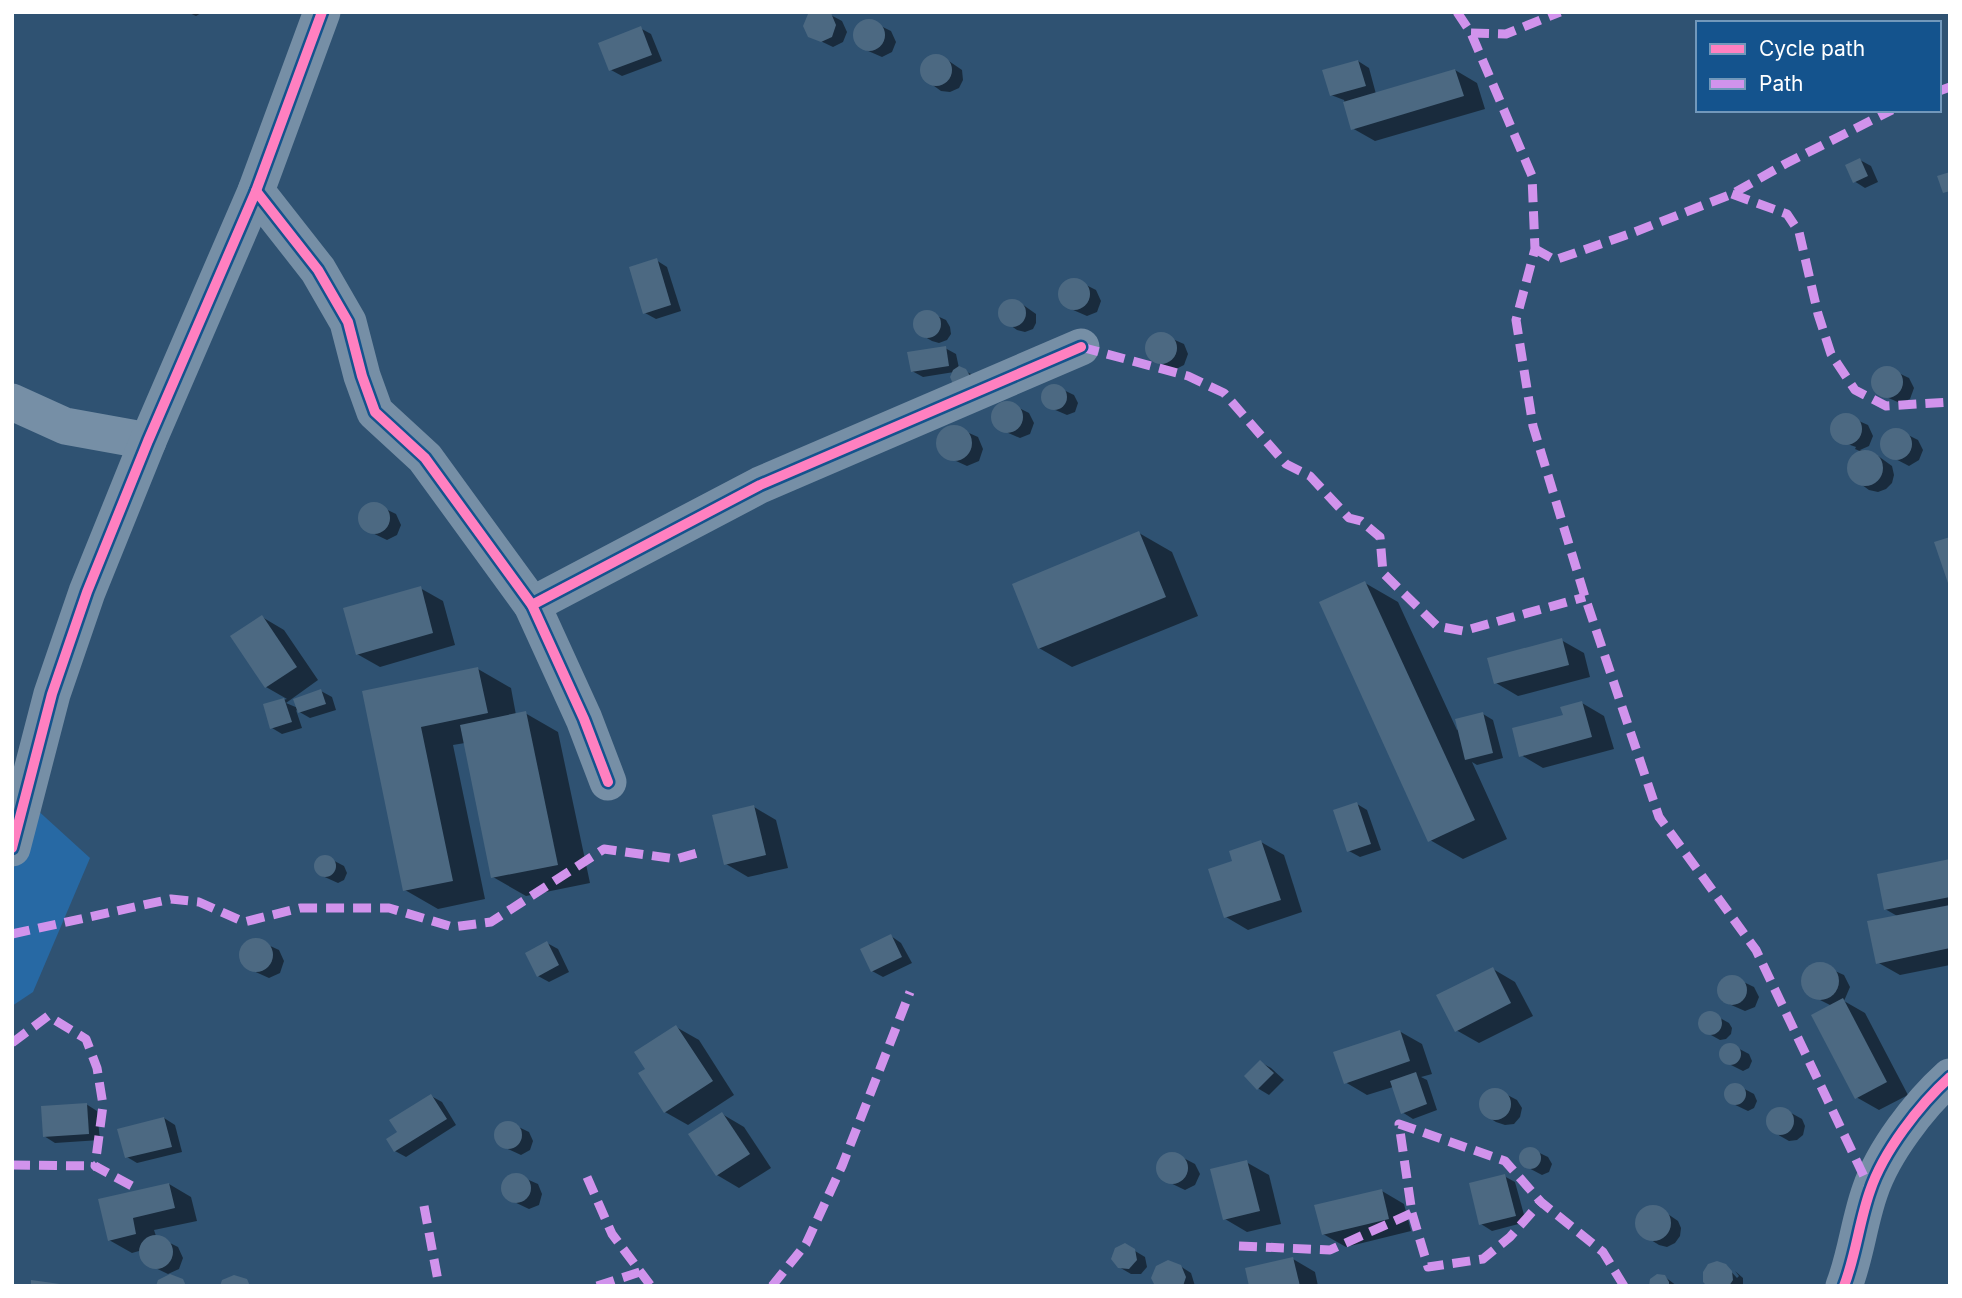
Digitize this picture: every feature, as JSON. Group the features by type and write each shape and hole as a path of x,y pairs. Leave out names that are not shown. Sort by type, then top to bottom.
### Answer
{"street":[{"path":"12,848 52,694 88,592 148,441 256,191 322,12"},
{"path":"256,191 318,270 348,322 362,376 375,412 425,458 531,605 584,719 608,782"},
{"path":"531,605 760,485 1081,347"},
{"path":"12,402 65,426 148,441"},
{"path":"1844,1286 1870,1189 1890,1151 1932,1093 1950,1077"}],"shaded area":[{"path":"12,787 90,858 33,992 12,1006"}],"building":[{"path":"811,12 831,13 836,25 832,37 821,42 808,37 803,26"},
{"path":"869,19 880,24 885,35 880,46 869,51 858,46 853,35 858,24"},
{"path":"641,26 652,55 609,71 598,43"},
{"path":"936,54 948,58 952,70 948,82 936,86 924,82 920,70 924,58"},
{"path":"1358,60 1366,86 1330,96 1322,70"},
{"path":"1455,69 1464,96 1351,130 1343,102"},
{"path":"1860,158 1868,176 1853,183 1845,165"},
{"path":"1950,172 1950,191 1943,193 1937,176"},
{"path":"657,258 671,305 643,314 629,267"},
{"path":"1074,278 1085,283 1090,294 1085,305 1074,310 1063,305 1058,294 1063,283"},
{"path":"1012,299 1022,303 1026,313 1022,323 1012,327 1002,323 998,313 1002,303"},
{"path":"927,310 937,314 941,324 937,334 927,338 917,334 913,324 917,314"},
{"path":"1161,332 1172,337 1177,348 1172,359 1161,364 1150,359 1145,348 1150,337"},
{"path":"946,346 949,366 911,372 907,352"},
{"path":"959,366 966,369 970,376 953,384 950,377 953,370"},
{"path":"1887,366 1898,371 1903,382 1898,393 1887,398 1876,393 1871,382 1876,371"},
{"path":"1054,384 1063,388 1067,397 1063,406 1054,410 1045,406 1041,397 1045,388"},
{"path":"1007,401 1018,406 1023,417 1018,428 1007,433 996,428 991,417 996,406"},
{"path":"1846,413 1857,418 1862,429 1857,440 1846,445 1835,440 1830,429 1835,418"},
{"path":"954,425 967,430 972,443 967,456 954,461 941,456 936,443 941,430"},
{"path":"1896,428 1907,433 1912,444 1907,455 1896,460 1885,455 1880,444 1885,433"},
{"path":"1865,450 1878,455 1883,468 1878,481 1865,486 1852,481 1847,468 1852,455"},
{"path":"374,502 385,507 390,518 385,529 374,534 363,529 358,518 363,507"},
{"path":"1139,531 1166,597 1038,649 1012,584"},
{"path":"1950,537 1950,586 1949,586 1934,542"},
{"path":"1365,581 1475,820 1428,842 1319,602"},
{"path":"421,586 433,633 356,655 343,608"},
{"path":"262,615 297,667 265,688 230,636"},
{"path":"1562,638 1569,665 1494,684 1487,658"},
{"path":"478,667 488,713 421,727 453,881 403,891 362,691"},
{"path":"321,689 326,704 298,713 293,699"},
{"path":"284,698 292,722 270,729 263,704"},
{"path":"1582,701 1592,737 1519,757 1512,728 1563,715 1560,707"},
{"path":"526,711 558,865 491,878 460,725"},
{"path":"1483,712 1493,753 1465,760 1455,719"},
{"path":"1357,802 1371,844 1347,852 1333,810"},
{"path":"754,805 766,855 724,865 712,815"},
{"path":"1261,840 1281,900 1224,918 1208,869 1232,861 1229,851"},
{"path":"321,855 329,855 336,862 336,870 329,877 321,877 314,870 314,862"},
{"path":"1950,859 1950,897 1884,910 1877,874"},
{"path":"1950,905 1950,948 1876,964 1867,921"},
{"path":"891,934 902,957 871,972 860,949"},
{"path":"256,938 268,943 273,955 268,967 256,972 244,967 239,955 244,943"},
{"path":"547,941 559,965 537,977 525,953"},
{"path":"1820,962 1833,968 1839,981 1833,994 1820,1000 1807,994 1801,981 1807,968"},
{"path":"1493,967 1511,1003 1455,1032 1436,995"},
{"path":"1732,975 1743,979 1747,990 1743,1001 1732,1005 1721,1001 1717,990 1721,979"},
{"path":"1843,998 1887,1082 1855,1099 1811,1015"},
{"path":"1710,1011 1718,1015 1722,1023 1718,1031 1710,1035 1702,1031 1698,1023 1702,1015"},
{"path":"676,1025 713,1081 664,1113 638,1073 645,1069 634,1052"},
{"path":"1400,1030 1410,1061 1344,1084 1333,1052"},
{"path":"1730,1043 1738,1046 1741,1054 1738,1062 1730,1065 1722,1062 1719,1054 1722,1046"},
{"path":"1260,1060 1274,1073 1257,1090 1244,1076"},
{"path":"1416,1072 1427,1104 1401,1114 1390,1081"},
{"path":"1735,1083 1743,1086 1746,1094 1743,1102 1735,1105 1727,1102 1724,1094 1727,1086"},
{"path":"1495,1088 1506,1093 1511,1104 1506,1115 1495,1120 1484,1115 1479,1104 1484,1093"},
{"path":"431,1094 447,1119 394,1152 386,1139 397,1132 389,1120"},
{"path":"87,1103 89,1134 43,1137 41,1106"},
{"path":"1780,1107 1790,1111 1794,1121 1790,1131 1780,1135 1770,1131 1766,1121 1770,1111"},
{"path":"722,1112 750,1154 716,1176 688,1134"},
{"path":"164,1117 172,1147 125,1158 117,1129"},
{"path":"508,1121 518,1125 522,1135 518,1145 508,1149 498,1145 494,1135 498,1125"},
{"path":"1530,1147 1538,1150 1541,1158 1538,1166 1530,1169 1522,1166 1519,1158 1522,1150"},
{"path":"1172,1152 1184,1156 1188,1168 1184,1180 1172,1184 1160,1180 1156,1168 1160,1156"},
{"path":"1247,1160 1260,1211 1223,1220 1210,1169"},
{"path":"516,1173 527,1177 531,1188 527,1199 516,1203 505,1199 501,1188 505,1177"},
{"path":"1505,1174 1516,1216 1479,1225 1469,1183"},
{"path":"169,1183 175,1208 133,1218 136,1234 108,1241 98,1199"},
{"path":"1382,1189 1389,1219 1322,1235 1314,1205"},
{"path":"1653,1205 1666,1210 1671,1223 1666,1236 1653,1241 1640,1236 1635,1223 1640,1210"},
{"path":"156,1235 168,1240 173,1252 168,1264 156,1269 144,1264 139,1252 144,1240"},
{"path":"1125,1243 1135,1249 1137,1260 1129,1269 1118,1268 1111,1259 1115,1248"},
{"path":"1293,1257 1300,1286 1249,1286 1245,1268"},
{"path":"1168,1260 1181,1265 1186,1277 1183,1286 1155,1286 1151,1278 1156,1266"},
{"path":"1717,1261 1726,1264 1732,1271 1733,1280 1729,1286 1707,1286 1703,1282 1703,1272 1708,1264"},
{"path":"170,1274 183,1279 186,1286 156,1286 158,1280"},
{"path":"1657,1274 1665,1275 1669,1286 1649,1286 1650,1279"},
{"path":"234,1275 247,1279 250,1286 220,1286 222,1280"},
{"path":"31,1280 60,1284 60,1286 31,1286"}],"marked path":[{"path":"1457,12 1471,33 1532,176 1535,249 1516,320 1533,426 1585,597 1659,817 1756,950 1870,1189"},
{"path":"1471,33 1506,34 1560,12"},
{"path":"1941,90 1950,87"},
{"path":"1535,249 1555,260 1632,233 1732,194 1888,112"},
{"path":"1732,194 1787,214 1799,232 1818,314 1831,354 1855,390 1886,406 1950,402"},
{"path":"1081,347 1188,376 1224,393 1286,464 1310,476 1349,518 1361,521 1380,537 1383,573 1437,626 1463,631 1585,597"},
{"path":"12,934 171,899 199,902 244,922 300,908 389,908 453,927 491,922 604,849 676,859 701,852"},
{"path":"772,1286 806,1244 842,1166 910,992"},
{"path":"12,1043 48,1016 86,1039 97,1068 103,1105 95,1166 132,1186"},
{"path":"1239,1246 1330,1250 1412,1213 1399,1124 1505,1161 1541,1202 1603,1252 1624,1286"},
{"path":"12,1165 95,1166"},
{"path":"587,1177 612,1234 651,1286"},
{"path":"1412,1213 1428,1267 1483,1259 1510,1237 1541,1202"},
{"path":"424,1206 439,1286"},
{"path":"597,1286 640,1272"}],"cycle path":[{"path":"12,848 52,694 87,592 148,441 256,191 322,12"},
{"path":"256,191 318,270 348,322 362,376 375,412 425,458 532,605 584,719 608,782"},
{"path":"532,605 760,485 1081,347"},
{"path":"1844,1286 1876,1176 1914,1115 1950,1077"}]}
